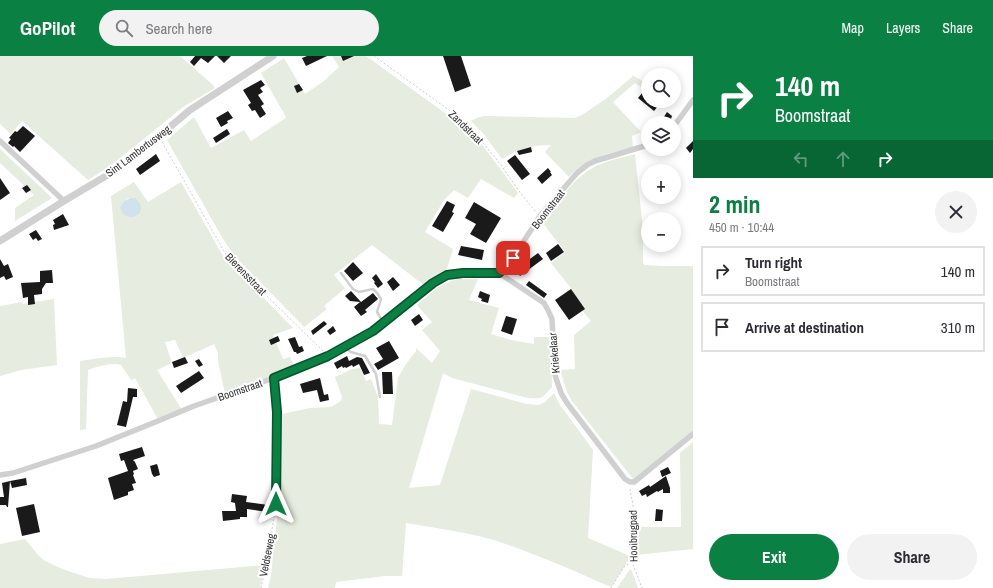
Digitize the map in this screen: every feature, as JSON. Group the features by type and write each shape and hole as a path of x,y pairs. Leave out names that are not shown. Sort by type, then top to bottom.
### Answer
{"street":[{"name":"Sint Lambertusweg","path":"0,241 116,170 139,153 190,110 273,56"},
{"path":"681,116 693,100"},
{"path":"0,141 64,201"},
{"name":"Boomstraat","path":"0,475 13,473 96,446 194,406 274,378 328,356 373,331 433,283 447,275 463,273 499,273 513,258 540,216 577,173 587,165 596,161 641,147"},
{"name":"Kriekelaar","path":"499,273 544,303 552,319 555,375 561,393 625,479 630,482"},
{"path":"274,378 277,412 276,504"},
{"path":"630,482 634,482 693,434"}],"lane":[{"path":"341,273 353,289 359,292 373,289 377,293 381,299 377,312 384,322"},
{"path":"344,347 351,352 365,356 376,374 380,397"}],"path":[{"name":"Zandstraat","path":"374,56 470,127 501,165 521,194 540,216"},
{"name":"Bierensstraat","path":"158,136 228,258 328,356"},
{"name":"Hooibrugpad","path":"630,482 633,505 632,562 642,588"},
{"name":"Veldseweg","path":"261,588 268,556 276,504"},
{"path":"611,588 624,567 632,562"}],"shaded area":[{"path":"0,56 180,56 215,88 183,107 114,163 88,180 22,121 11,134 0,124"},
{"path":"332,56 366,56 463,126 475,135 518,193 514,198 481,179 468,198 454,190 444,200 425,232 453,249 446,272 437,276 425,286 372,245 334,275 345,288 324,306 327,309 304,327 234,255 223,239 167,140 194,117 211,148 244,130 251,141 286,117 261,73 284,58 305,94 324,81 339,67"},
{"path":"632,75 641,80 641,87 635,83 613,102 641,132 632,136 633,147 598,157 583,165 569,177 545,152 551,145 525,148 502,159 483,133 471,121 485,116 575,118 607,98 632,77"},
{"path":"0,149 52,198 15,221 15,208 34,195 0,163"},
{"path":"635,154 641,212 641,252 643,252 644,265 693,266 693,431 633,479 572,401 567,392 560,370 575,369 574,335 591,321 567,292 571,288 551,263 565,252 543,223 564,193 577,180 591,169 612,160"},
{"path":"134,182 148,202 181,182 224,258 293,328 273,335 283,359 290,357 295,368 225,393 218,361 218,353 214,344 183,358 175,340 165,342 172,363 157,370 182,410 159,421 135,378 131,380 121,365 104,365 88,370 86,429 80,430 80,361 109,357 126,358 111,196","holes":["130,198 141,208 136,216 120,207 124,201"]},
{"path":"458,279 478,279 469,300 499,308 491,334 511,340 534,344 534,337 549,337 551,348 552,387 542,397 528,398 452,378 443,373 409,488 440,485 471,389 527,404 539,405 545,402 554,393 560,405 593,450 588,538 628,555 628,561 611,587 538,556 494,540 462,532 406,523 402,576 385,576 336,582 335,588 268,588 271,575 279,500 282,414 310,408 331,407 341,401 342,397 335,377 352,369 360,368 366,381 371,379 378,397 379,424 392,425 398,378 416,351 416,348 432,363 440,351 422,330 432,322 417,305 441,286"},
{"path":"54,299 57,365 21,370 0,376 0,306"},
{"path":"693,442 693,549 636,555 636,527 681,527 680,453"},
{"path":"25,539 45,561 89,578 106,579 265,565 260,588 0,588 0,544"},
{"path":"631,569 638,588 617,588 629,571"}],"water":[{"path":"130,198 135,198 141,206 139,213 133,217 125,215 120,207 124,201"}],"building":[{"path":"195,56 215,56 208,63 201,58 194,66 190,62"},
{"path":"217,56 231,56 224,63"},
{"path":"307,56 327,56 306,66 302,58"},
{"path":"341,56 354,56 343,61"},
{"path":"443,56 461,56 471,86 455,92"},
{"path":"261,80 265,85 260,88 263,92 258,95 264,104 261,106 266,114 260,118 255,110 252,111 248,105 251,103 243,90"},
{"path":"299,84 303,90 297,93 294,86"},
{"path":"228,111 233,118 221,127 216,118"},
{"path":"667,112 672,116 664,116"},
{"path":"23,126 35,136 20,152 8,143 11,139 9,138 15,131 17,132"},
{"path":"227,129 230,134 216,143 213,138"},
{"path":"693,141 693,149 690,153 686,148"},
{"path":"531,147 532,152 519,155 517,151"},
{"path":"156,154 160,161 140,175 136,169"},
{"path":"515,155 530,174 522,180 507,161"},
{"path":"548,168 552,175 542,184 537,178"},
{"path":"0,178 10,193 0,200"},
{"path":"27,185 31,190 26,193 22,188"},
{"path":"447,201 455,205 452,212 454,213 443,232 432,226"},
{"path":"474,202 501,218 486,243 470,234 476,224 465,218"},
{"path":"63,214 69,225 54,230 53,225 55,224 53,220"},
{"path":"36,230 42,239 38,241 36,238 33,240 29,234"},
{"path":"558,244 564,252 551,261 546,253"},
{"path":"461,246 484,250 482,260 458,255"},
{"path":"538,253 543,259 520,276 515,270"},
{"path":"0,259 4,266 8,264 13,277 6,280 4,276 0,278"},
{"path":"353,262 363,273 353,281 344,271"},
{"path":"52,270 53,283 46,283 42,289 42,294 34,295 35,304 28,305 28,297 23,298 21,283 40,282 40,271"},
{"path":"376,274 383,284 378,288 372,278"},
{"path":"393,277 400,285 393,291 387,282"},
{"path":"529,281 547,294 544,298 526,285"},
{"path":"571,289 585,309 569,320 555,300"},
{"path":"351,291 361,302 373,293 378,299 365,310 367,312 361,316 354,307 360,302 350,301 345,296"},
{"path":"480,291 490,295 488,303 481,301 482,299 478,297"},
{"path":"419,314 423,320 415,326 411,320"},
{"path":"506,316 517,319 512,335 501,331"},
{"path":"324,321 327,324 313,335 311,331"},
{"path":"333,326 336,331 330,335 327,331"},
{"path":"278,336 280,341 271,345 269,340"},
{"path":"295,337 299,347 302,346 304,351 297,354 294,352 288,339"},
{"path":"389,341 399,358 378,370 374,364 383,359 376,348"},
{"path":"347,356 349,361 357,357 362,358 370,373 364,375 359,364 346,368 343,368 342,366 337,369 334,363"},
{"path":"185,357 188,363 174,368 172,362"},
{"path":"199,359 203,365 199,367 195,361"},
{"path":"199,371 204,378 181,393 176,386"},
{"path":"382,372 392,372 393,394 383,394"},
{"path":"320,378 324,395 328,394 329,400 320,402 317,390 303,393 300,384"},
{"path":"128,388 137,389 137,397 133,397 126,427 117,425 123,401 127,402"},
{"path":"142,447 145,456 133,460 138,469 133,471 136,483 132,484 134,490 128,492 128,495 114,500 108,478 128,471 124,460 121,461 119,454"},
{"path":"157,464 160,475 154,477 150,466"},
{"path":"668,467 671,473 662,477 660,471"},
{"path":"666,476 670,493 663,493 663,489 647,497 646,494 642,496 639,491 649,485 650,487"},
{"path":"26,478 27,485 12,488 10,481"},
{"path":"10,481 7,507 6,505 0,505 0,497 4,497 2,483"},
{"path":"232,494 247,496 246,502 268,505 267,512 247,509 247,517 223,521 222,511 236,511 235,503 231,502"},
{"path":"34,504 40,532 22,536 16,508"},
{"path":"656,509 663,510 662,521 655,521"}],"route":[{"path":"276,504 277,412 274,378 328,356 373,331 433,283 447,275 463,273 499,273 513,258"}]}
